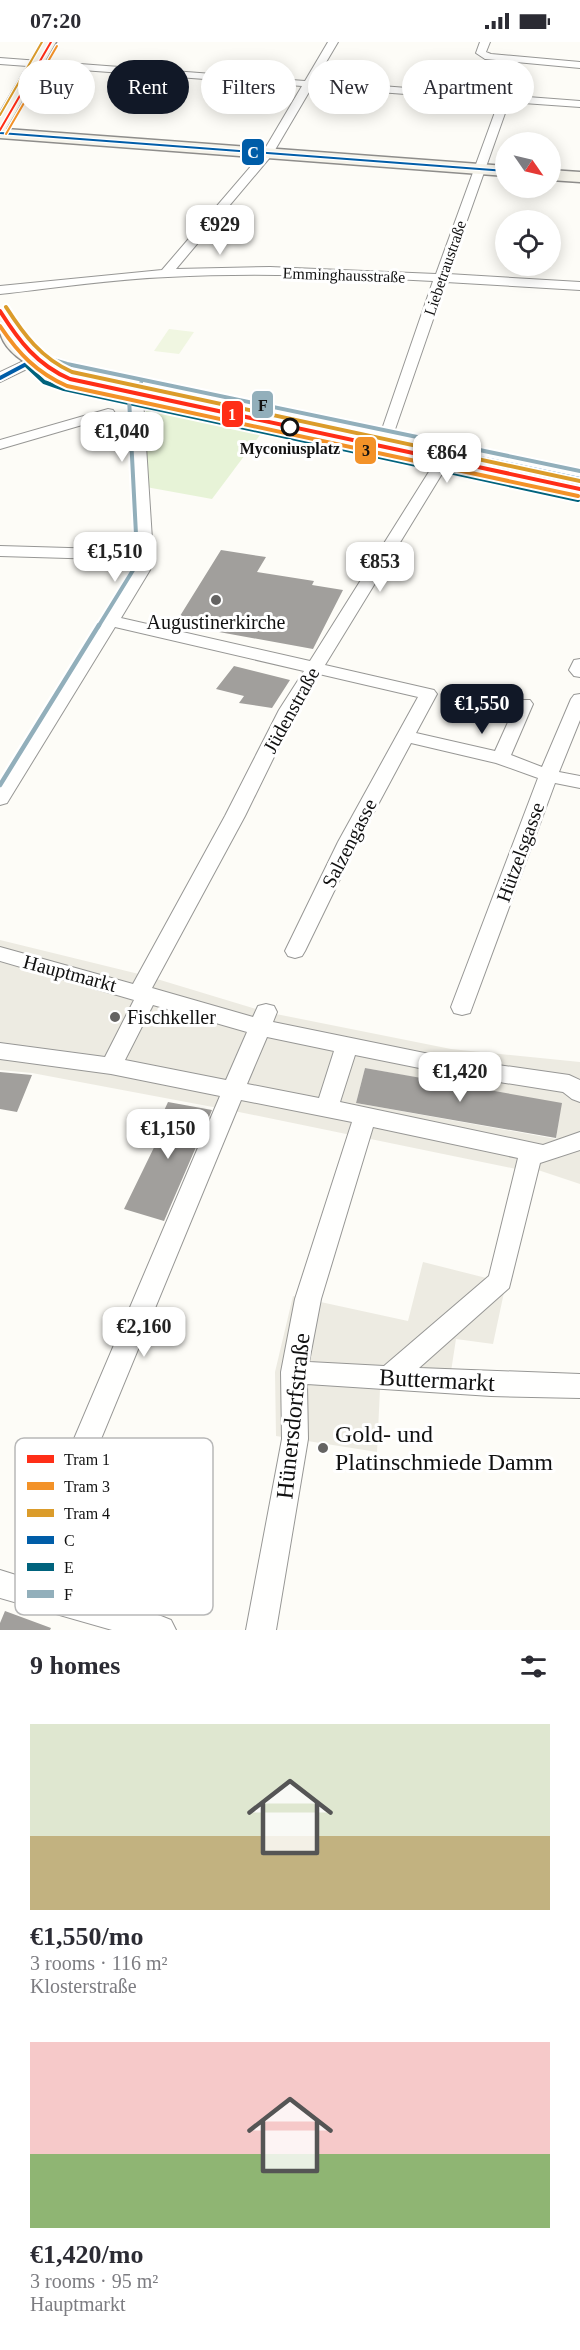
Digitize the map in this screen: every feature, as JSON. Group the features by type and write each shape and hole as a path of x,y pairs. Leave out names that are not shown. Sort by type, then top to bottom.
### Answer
{"street":[{"path":"40,60 49,42"},
{"path":"166,273 268,153 333,42"},
{"path":"485,42 481,53 489,57 580,65"},
{"path":"0,61 18,62"},
{"path":"95,67 402,91"},
{"path":"0,126 18,96"},
{"path":"534,100 580,104"},
{"name":"Liebetraustraße","path":"386,438 498,114"},
{"path":"0,133 495,170"},
{"path":"561,176 580,177"},
{"name":"Emminghausstraße","path":"0,290 166,273 319,273 580,286"},
{"path":"0,317 26,355 51,368 580,479"},
{"path":"0,378 26,355"},
{"path":"0,799 9,775 137,581 145,555 136,398 146,388"},
{"path":"0,445 108,413"},
{"name":"Jüdenstraße","path":"145,987 236,816 288,710 449,451"},
{"path":"0,551 145,555"},
{"path":"112,621 313,669"},
{"path":"580,664 578,670 580,672"},
{"name":"Salzengasse","path":"295,951 428,694 313,669"},
{"name":"Hützelsgasse","path":"462,1007 516,865 547,775 580,699"},
{"path":"501,758 524,704"},
{"path":"405,736 501,758 547,775 580,782"},
{"name":"Hauptmarkt","path":"0,954 145,987 263,1019 347,1046 450,1058 568,1084 580,1093"},
{"path":"111,1066 145,987"},
{"path":"78,1438 263,1019"},
{"path":"327,1108 347,1046"},
{"path":"0,1051 111,1066 228,1100 327,1108 362,1126 530,1159 580,1141"},
{"name":"Hünersdorfstraße","path":"261,1630 295,1439 294,1372 308,1299 362,1126"},
{"path":"389,1378 500,1281 530,1159"},
{"name":"Buttermarkt","path":"294,1372 580,1386"},
{"path":"86,1615 104,1622 161,1630"}],"green space":[{"path":"169,329 194,332 179,354 154,351"},
{"name":"Myconiusplatz","path":"152,407 263,431 212,499 146,487 146,411"}],"shaded area":[{"path":"0,940 147,976 266,1012 451,1049 580,1062 580,1184 529,1167 521,1170 234,1111 32,1073 0,1070","holes":["365,1068 561,1104 556,1139 356,1103"]},
{"path":"423,1262 506,1283 493,1344 456,1339 448,1391 380,1389 377,1452 276,1436 275,1372 293,1296 408,1321"}],"building":[{"path":"221,550 266,557 257,572 314,581 312,585 343,590 313,649 175,624"},
{"path":"234,666 290,680 272,708 239,703 244,696 216,689"},
{"path":"365,1068 562,1103 556,1138 356,1103"},
{"path":"0,1072 32,1075 17,1112 0,1109"},
{"path":"168,1102 212,1110 164,1221 124,1209 163,1129 156,1128"},
{"path":"5,1611 51,1628 50,1630 0,1630"}],"tram line":[{"name":"4","path":"0,115 42,42"},
{"name":"1","path":"0,130 51,42"},
{"name":"3","path":"6,134 57,46"},
{"name":"4","path":"6,307 33,346 60,367 72,372 580,481"},
{"name":"1","path":"0,311 14,333 37,360 70,379 580,489"},
{"name":"3","path":"0,326 28,362 46,376 67,386 578,496"}],"transit line":[{"name":"C","path":"0,133 495,170"},
{"name":"F","path":"34,354 67,364 580,471"},
{"name":"C","path":"0,378 32,361 65,371 580,479"},
{"name":"E","path":"27,366 44,382 64,389 578,500"},
{"name":"F","path":"0,785 135,567 137,554 129,398 141,383"}],"place":[{"name":"Myconiusplatz","path":"290,427"},
{"name":"Augustinerkirche","path":"216,600"},
{"name":"Fischkeller","path":"115,1017"},
{"name":"Gold- und Platinschmiede Damm","path":"323,1448"}]}
